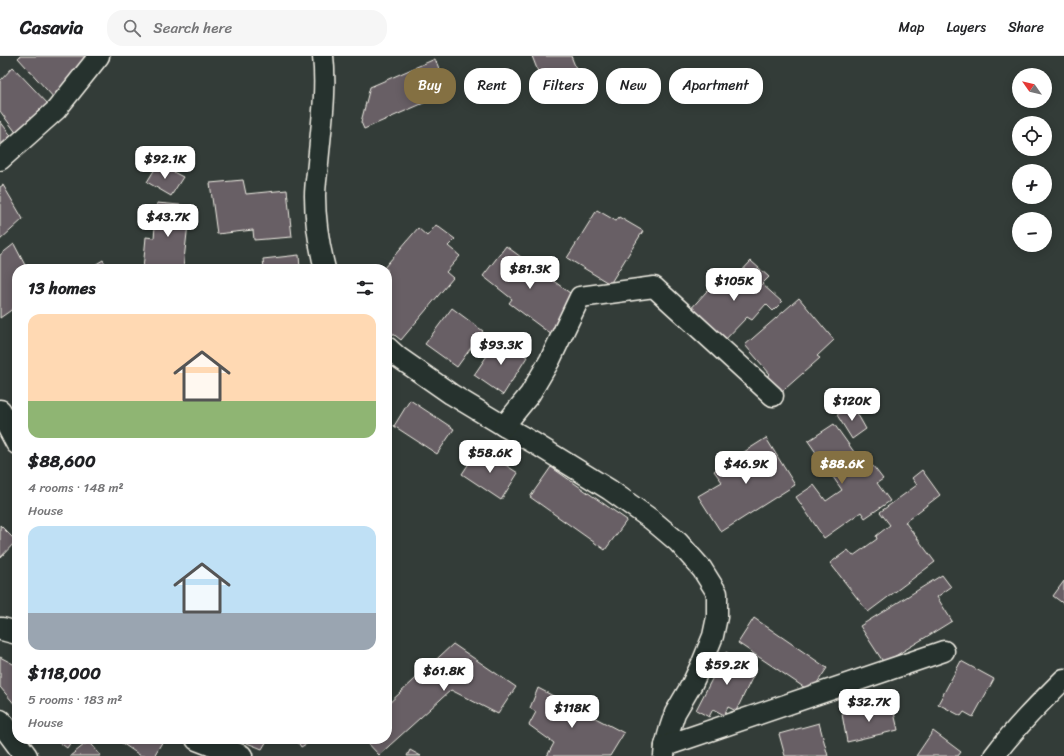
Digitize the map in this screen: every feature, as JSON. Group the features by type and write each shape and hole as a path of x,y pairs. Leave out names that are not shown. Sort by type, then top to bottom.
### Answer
{"main road":[{"path":"0,411 12,434"},
{"path":"0,630 2,629 12,632"},
{"path":"0,721 12,737"},
{"path":"17,744 26,756"},
{"path":"209,744 241,756"}],"street":[{"path":"0,160 56,110 99,56"},
{"path":"323,56 324,95 315,195 316,226 324,264"},
{"path":"504,426 530,394 550,360 580,297 654,287 773,396"},
{"path":"392,352 451,394 534,442 604,486 652,520 678,542 702,569 717,594 717,617 713,636 696,677 675,713 664,751"},
{"path":"664,751 944,651"},
{"path":"994,756 1024,719 1064,679"}],"building":[{"path":"20,56 89,56 55,99 18,58"},
{"path":"532,56 571,56 576,68 537,68"},
{"path":"435,59 439,68 414,68"},
{"path":"13,67 49,105 17,134 0,111 0,81"},
{"path":"404,72 404,104 421,104 364,129 361,122 370,87"},
{"path":"0,121 12,137 0,148"},
{"path":"158,164 183,177 171,196 147,182"},
{"path":"243,180 246,194 287,190 292,237 254,240 253,230 217,234 210,183"},
{"path":"3,185 23,219 0,240 0,187"},
{"path":"157,203 190,206 184,264 143,264 146,237 154,238"},
{"path":"597,210 616,221 619,217 643,231 610,284 567,258"},
{"path":"436,225 455,239 448,246 460,256 446,272 453,278 401,340 392,333 392,264 387,264 418,228 427,236"},
{"path":"14,244 24,264 12,264 12,310 0,318 0,255"},
{"path":"506,246 574,296 562,311 568,314 552,335 509,303 512,299 483,276"},
{"path":"299,255 300,264 264,264 263,259"},
{"path":"103,260 105,264 96,264"},
{"path":"751,261 769,277 762,284 782,302 773,311 766,304 752,320 747,317 722,343 688,312 725,271 735,278"},
{"path":"799,298 834,340 817,356 820,358 777,396 762,380 770,374 745,345"},
{"path":"452,308 483,331 457,367 425,344"},
{"path":"499,338 527,357 503,395 474,375"},
{"path":"410,400 454,429 437,454 394,426"},
{"path":"853,406 866,429 852,439 837,415"},
{"path":"834,424 867,470 873,466 883,479 877,483 890,501 865,518 861,512 824,538 796,497 814,485 826,501 842,490 808,441"},
{"path":"766,438 795,485 721,532 698,496 722,482 714,471"},
{"path":"479,448 518,473 501,500 462,474"},
{"path":"551,467 627,520 605,550 530,497"},
{"path":"922,470 940,495 905,522 935,562 868,612 830,563 848,550 853,556 877,539 876,536 890,525 880,512 917,485 912,478"},
{"path":"0,525 12,537 12,545 0,558"},
{"path":"942,575 951,587 937,597 952,621 884,663 860,626"},
{"path":"1064,581 1064,604 1053,596"},
{"path":"754,618 827,668 811,692 738,643"},
{"path":"453,644 516,687 498,714 451,690 392,743 392,700"},
{"path":"726,652 757,668 736,711 728,707 724,715 713,709 709,717 696,710"},
{"path":"0,657 12,663 12,701 0,687"},
{"path":"961,661 994,679 973,717 964,712 961,716 938,704"},
{"path":"538,688 624,733 610,756 547,756 554,743 529,725 536,712 530,708"},
{"path":"892,704 898,730 847,742 842,714"},
{"path":"819,723 828,756 785,756 779,734"},
{"path":"933,731 961,752 958,756 916,756"},
{"path":"62,744 70,744 67,748"},
{"path":"85,744 91,744 101,756 70,756"},
{"path":"123,744 161,744 154,756 141,756"},
{"path":"250,744 265,744 262,749"},
{"path":"299,744 306,744 301,747"},
{"path":"369,744 391,744 379,755"},
{"path":"410,750 421,756 407,756"}]}
